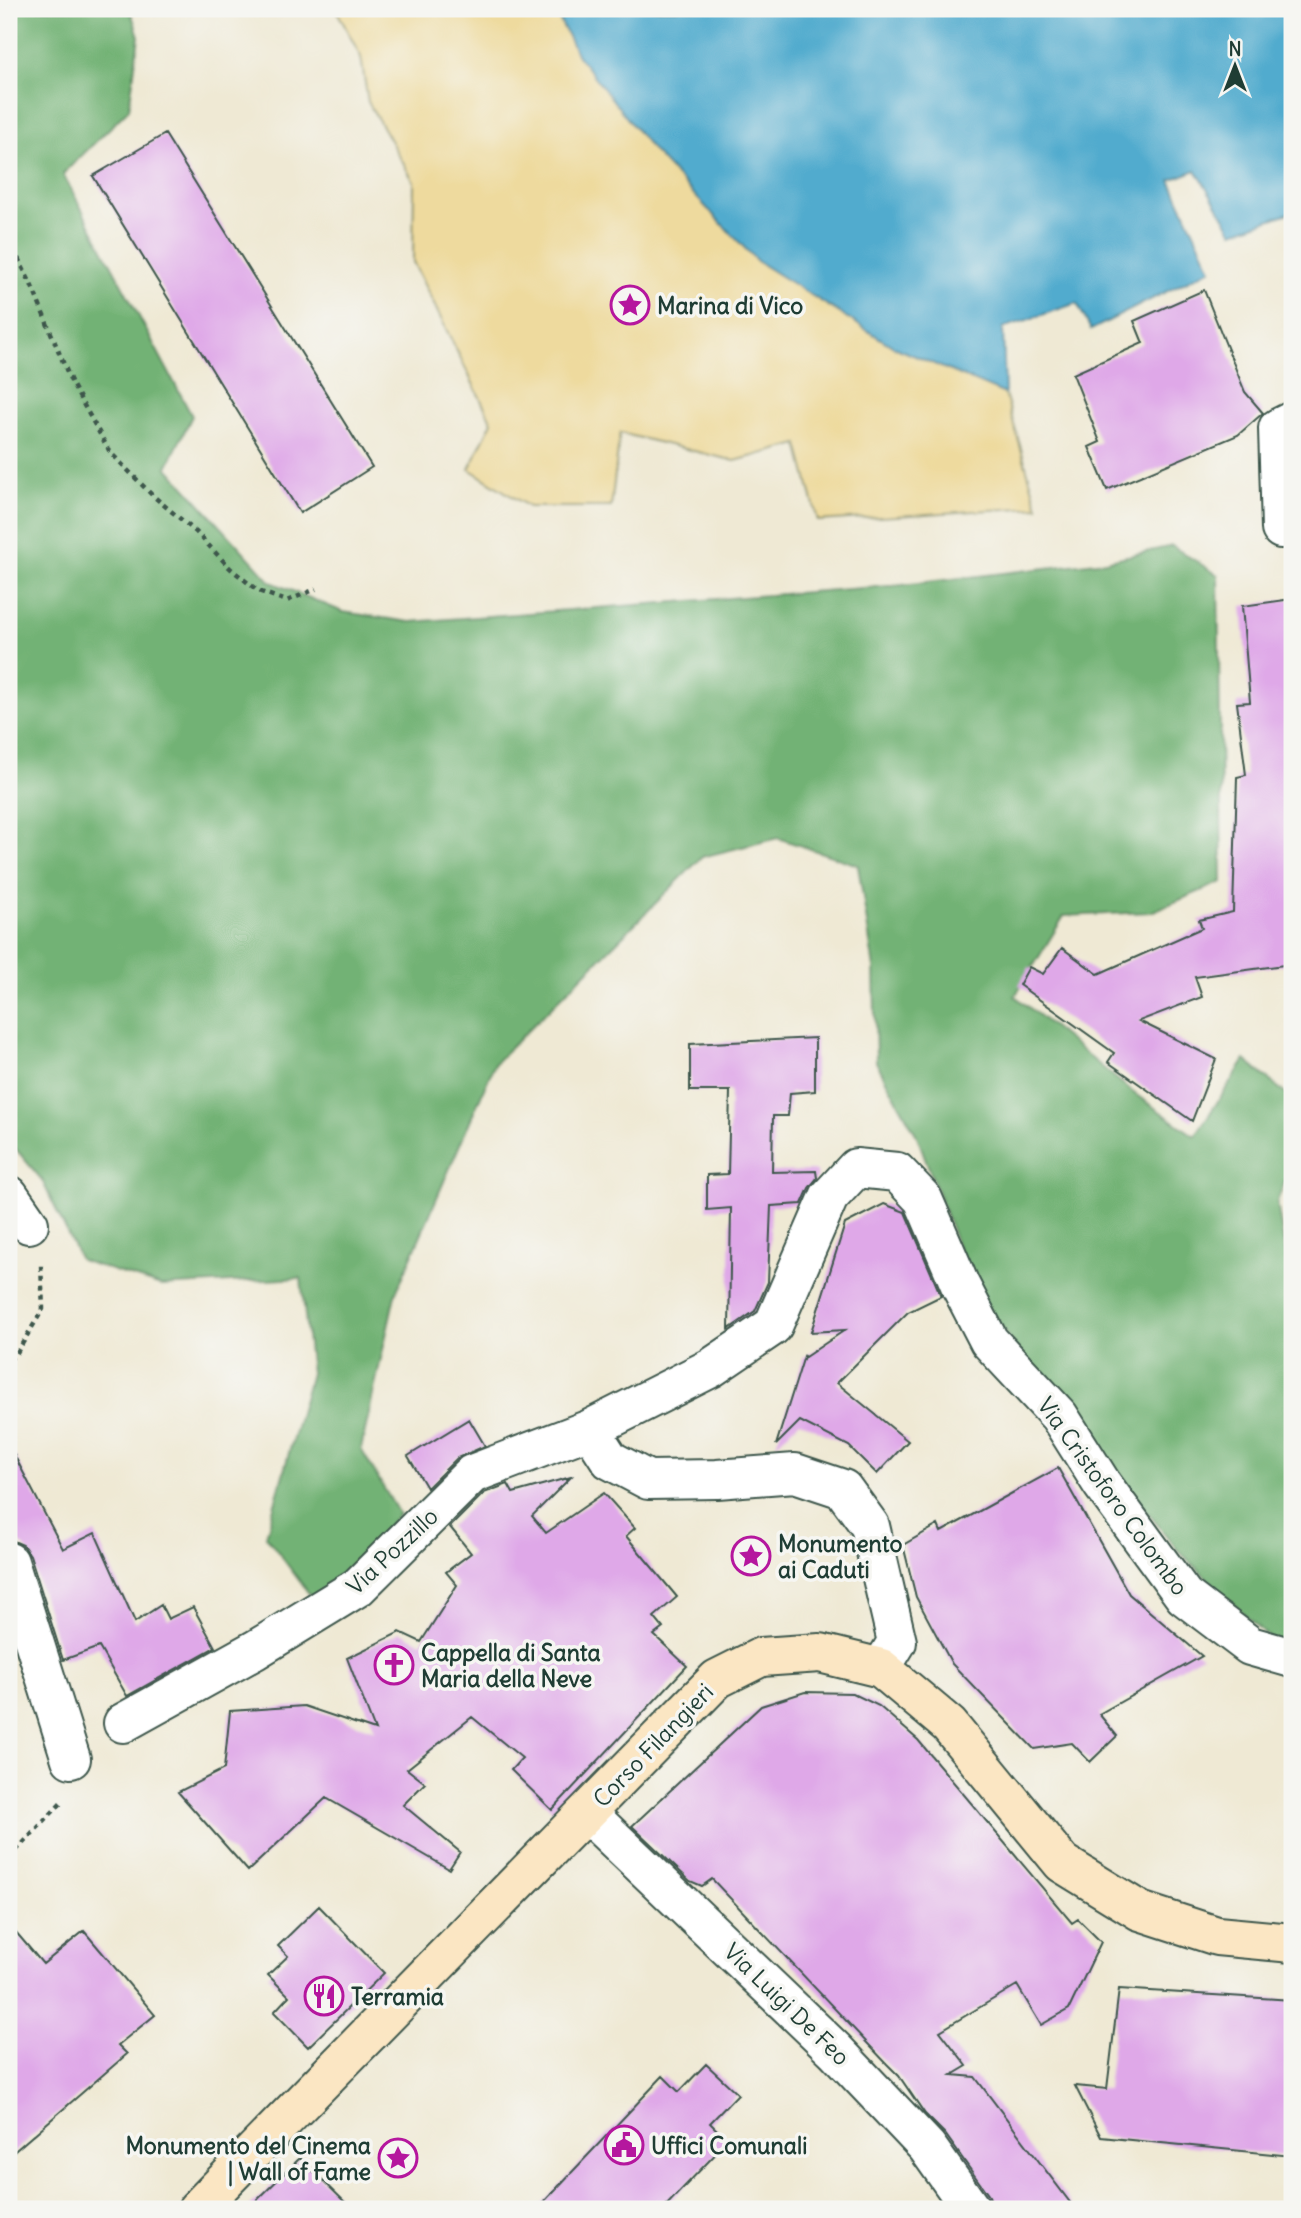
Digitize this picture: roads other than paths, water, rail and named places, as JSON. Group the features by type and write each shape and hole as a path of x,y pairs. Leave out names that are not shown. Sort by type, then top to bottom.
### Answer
{"street":[{"path":"1281,529 1285,424"},
{"name":"Via Cristoforo Colombo","path":"590,1429 711,1368 773,1326 829,1197 856,1168 897,1172 923,1199 960,1285 989,1341 1059,1416 1102,1484 1184,1596 1250,1646 1292,1658"},
{"path":"590,1429 610,1460 648,1480 717,1479 795,1473 843,1489 870,1526 897,1642 881,1668"},
{"name":"Via Pozzillo","path":"122,1723 255,1650 359,1587 472,1474 590,1429"},
{"path":"9,1562 71,1759"},
{"name":"Corso Filangieri","path":"197,2209 717,1679 761,1657 820,1653 881,1668 949,1725 1062,1863 1140,1910 1217,1936 1292,1943"},
{"name":"Via Luigi De Feo","path":"587,1813 835,2050 928,2147 971,2209"}],"water":[{"path":"554,9 1292,9 1292,212 1233,232 1196,170 1170,180 1211,269 1091,330 1077,303 1003,328 1005,394 894,347 757,261 654,152 578,56"}],"place":[{"name":"Marina di Vico","path":"630,305"},
{"name":"Monumento ai Caduti","path":"751,1556"},
{"name":"Cappella di Santa Maria della Neve","path":"394,1665"},
{"name":"Terramia","path":"324,1996"},
{"name":"Uffici Comunali","path":"624,2145"},
{"name":"Monumento del Cinema | Wall of Fame","path":"398,2158"}]}
